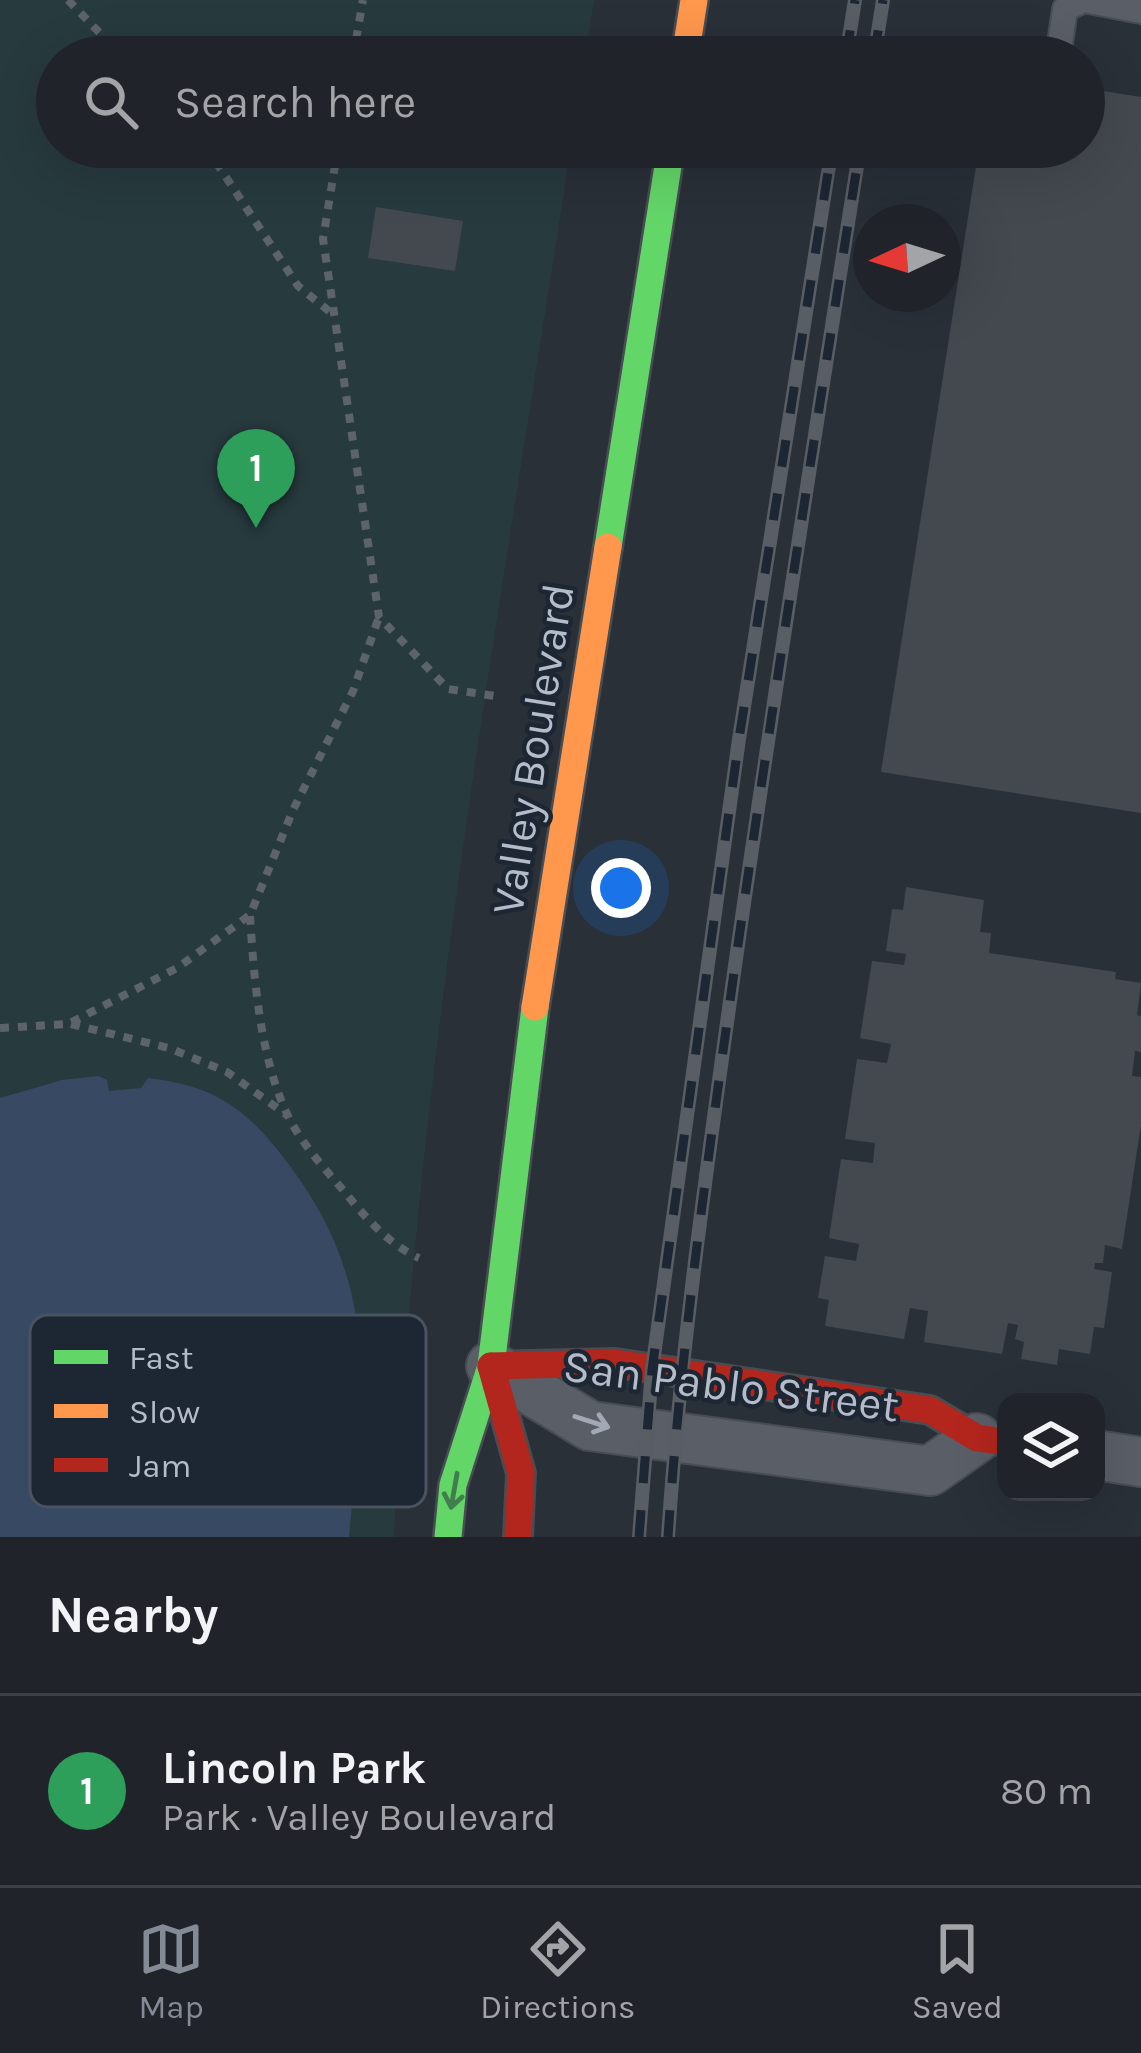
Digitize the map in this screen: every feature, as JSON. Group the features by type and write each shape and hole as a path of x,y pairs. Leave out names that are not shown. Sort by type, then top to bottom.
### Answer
{"main road":[{"path":"689,36 694,0"},
{"name":"Valley Boulevard","path":"448,1537 453,1485 491,1366 530,1042 668,168"},
{"name":"San Pablo Street","path":"491,1366 615,1363 930,1410 992,1440"},
{"name":"Valley Boulevard","path":"491,1366 521,1473 518,1537"}],"street":[{"name":"San Pablo Street","path":"491,1366 590,1426 929,1471 992,1440"}],"lane":[{"path":"1062,36 1066,9 1084,0 1141,10"}],"path":[{"path":"68,0 103,36"},
{"path":"357,36 363,0"},
{"path":"220,168 298,286 335,316"},
{"path":"335,168 323,239 379,617 353,691 293,810 250,914 254,991 288,1115 314,1156 364,1215 401,1250 419,1258"},
{"path":"379,617 448,689 495,696"},
{"path":"68,1024 177,968 250,914"},
{"path":"0,1028 68,1024 169,1048 227,1072 288,1115"}],"green space":[{"path":"0,0 594,0 588,36 36,36 36,168 568,168 464,840 409,1315 30,1315 30,1507 396,1507 394,1537 0,1537"}],"water":[{"path":"98,1076 107,1080 109,1091 141,1088 148,1078 173,1082 213,1095 246,1116 290,1166 320,1212 340,1256 355,1315 30,1315 30,1507 352,1507 349,1537 0,1537 0,1098 62,1080"}],"building":[{"path":"1105,91 1141,97 1141,813 881,772 953,312 961,312 961,262 976,168 1105,168"},
{"path":"376,207 463,221 455,271 368,258"},
{"path":"906,887 984,900 980,932 991,933 989,953 1116,972 1115,979 1141,983 1137,1015 1141,1016 1141,1052 1135,1051 1132,1076 1141,1077 1141,1125 1122,1249 1105,1245 1103,1263 1095,1263 1094,1269 1112,1272 1104,1328 1094,1327 1090,1354 1059,1349 1057,1365 1021,1359 1024,1342 1015,1339 1018,1325 1008,1323 1002,1354 924,1342 928,1311 910,1308 904,1339 825,1326 829,1300 818,1298 825,1256 856,1261 859,1244 829,1238 841,1159 873,1163 875,1143 845,1139 857,1059 887,1063 891,1044 860,1038 872,961 904,965 906,954 886,951 892,909 903,910"}],"railway":[{"path":"849,36 855,0"},
{"path":"877,36 883,0"},
{"path":"639,1537 652,1370 739,739 829,168"},
{"path":"668,1537 687,1333 722,1062 857,168"}],"traffic: fast":[{"path":"608,547 668,168"},
{"path":"448,1537 453,1485 491,1366 535,1007"}],"traffic: slow":[{"path":"688,36 694,0"},
{"path":"535,1007 608,547"}],"traffic: jam":[{"path":"491,1366 615,1363 930,1410 977,1438 997,1441"},
{"path":"491,1366 521,1473 518,1537"}],"place":[{"name":"Lincoln Park","path":"256,528"}]}
